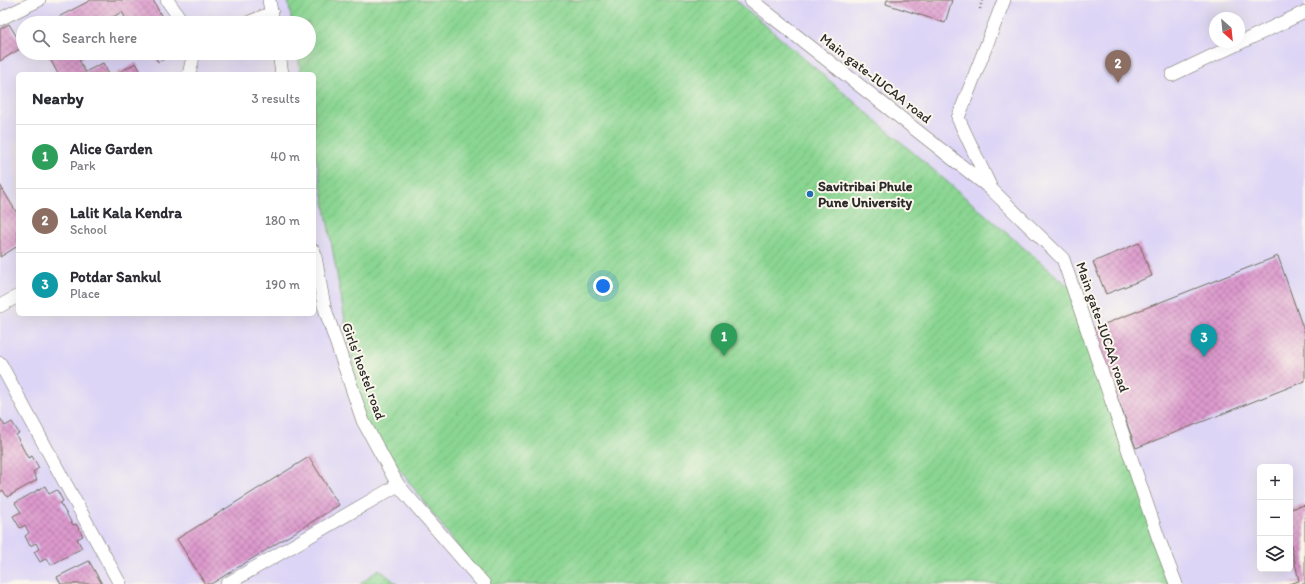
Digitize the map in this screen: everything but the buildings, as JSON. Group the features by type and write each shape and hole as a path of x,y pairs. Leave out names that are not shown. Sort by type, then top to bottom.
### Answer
{"lane":[{"path":"0,20 38,0"},
{"path":"167,0 178,16"},
{"path":"269,0 273,16"},
{"name":"Main gate-IUCAA road","path":"751,0 991,189 1063,259 1158,537 1176,584"},
{"path":"991,189 958,118 1004,0"},
{"path":"1172,75 1305,12"},
{"path":"189,72 192,60"},
{"path":"280,60 282,72"},
{"name":"Girls' hostel road","path":"316,262 324,306 363,421 398,485 484,584"},
{"path":"0,306 16,297"},
{"path":"0,362 120,584"},
{"path":"227,584 398,485"}],"shaded area":[{"name":"Savitribai Phule Pune University","path":"0,0 1305,0 1305,584 0,584"}],"green space":[{"path":"288,0 736,0 1074,291 1178,584 486,584 363,421 316,157 316,72 301,72 298,60 316,60 316,16 291,16"},
{"path":"379,569 397,584 360,584"}],"place":[{"name":"Lalit Kala Kendra","path":"1118,83"},
{"name":"Savitribai Phule Pune University","path":"810,194"},
{"name":"Alice Garden","path":"724,356"},
{"name":"Potdar Sankul","path":"1204,357"}]}
